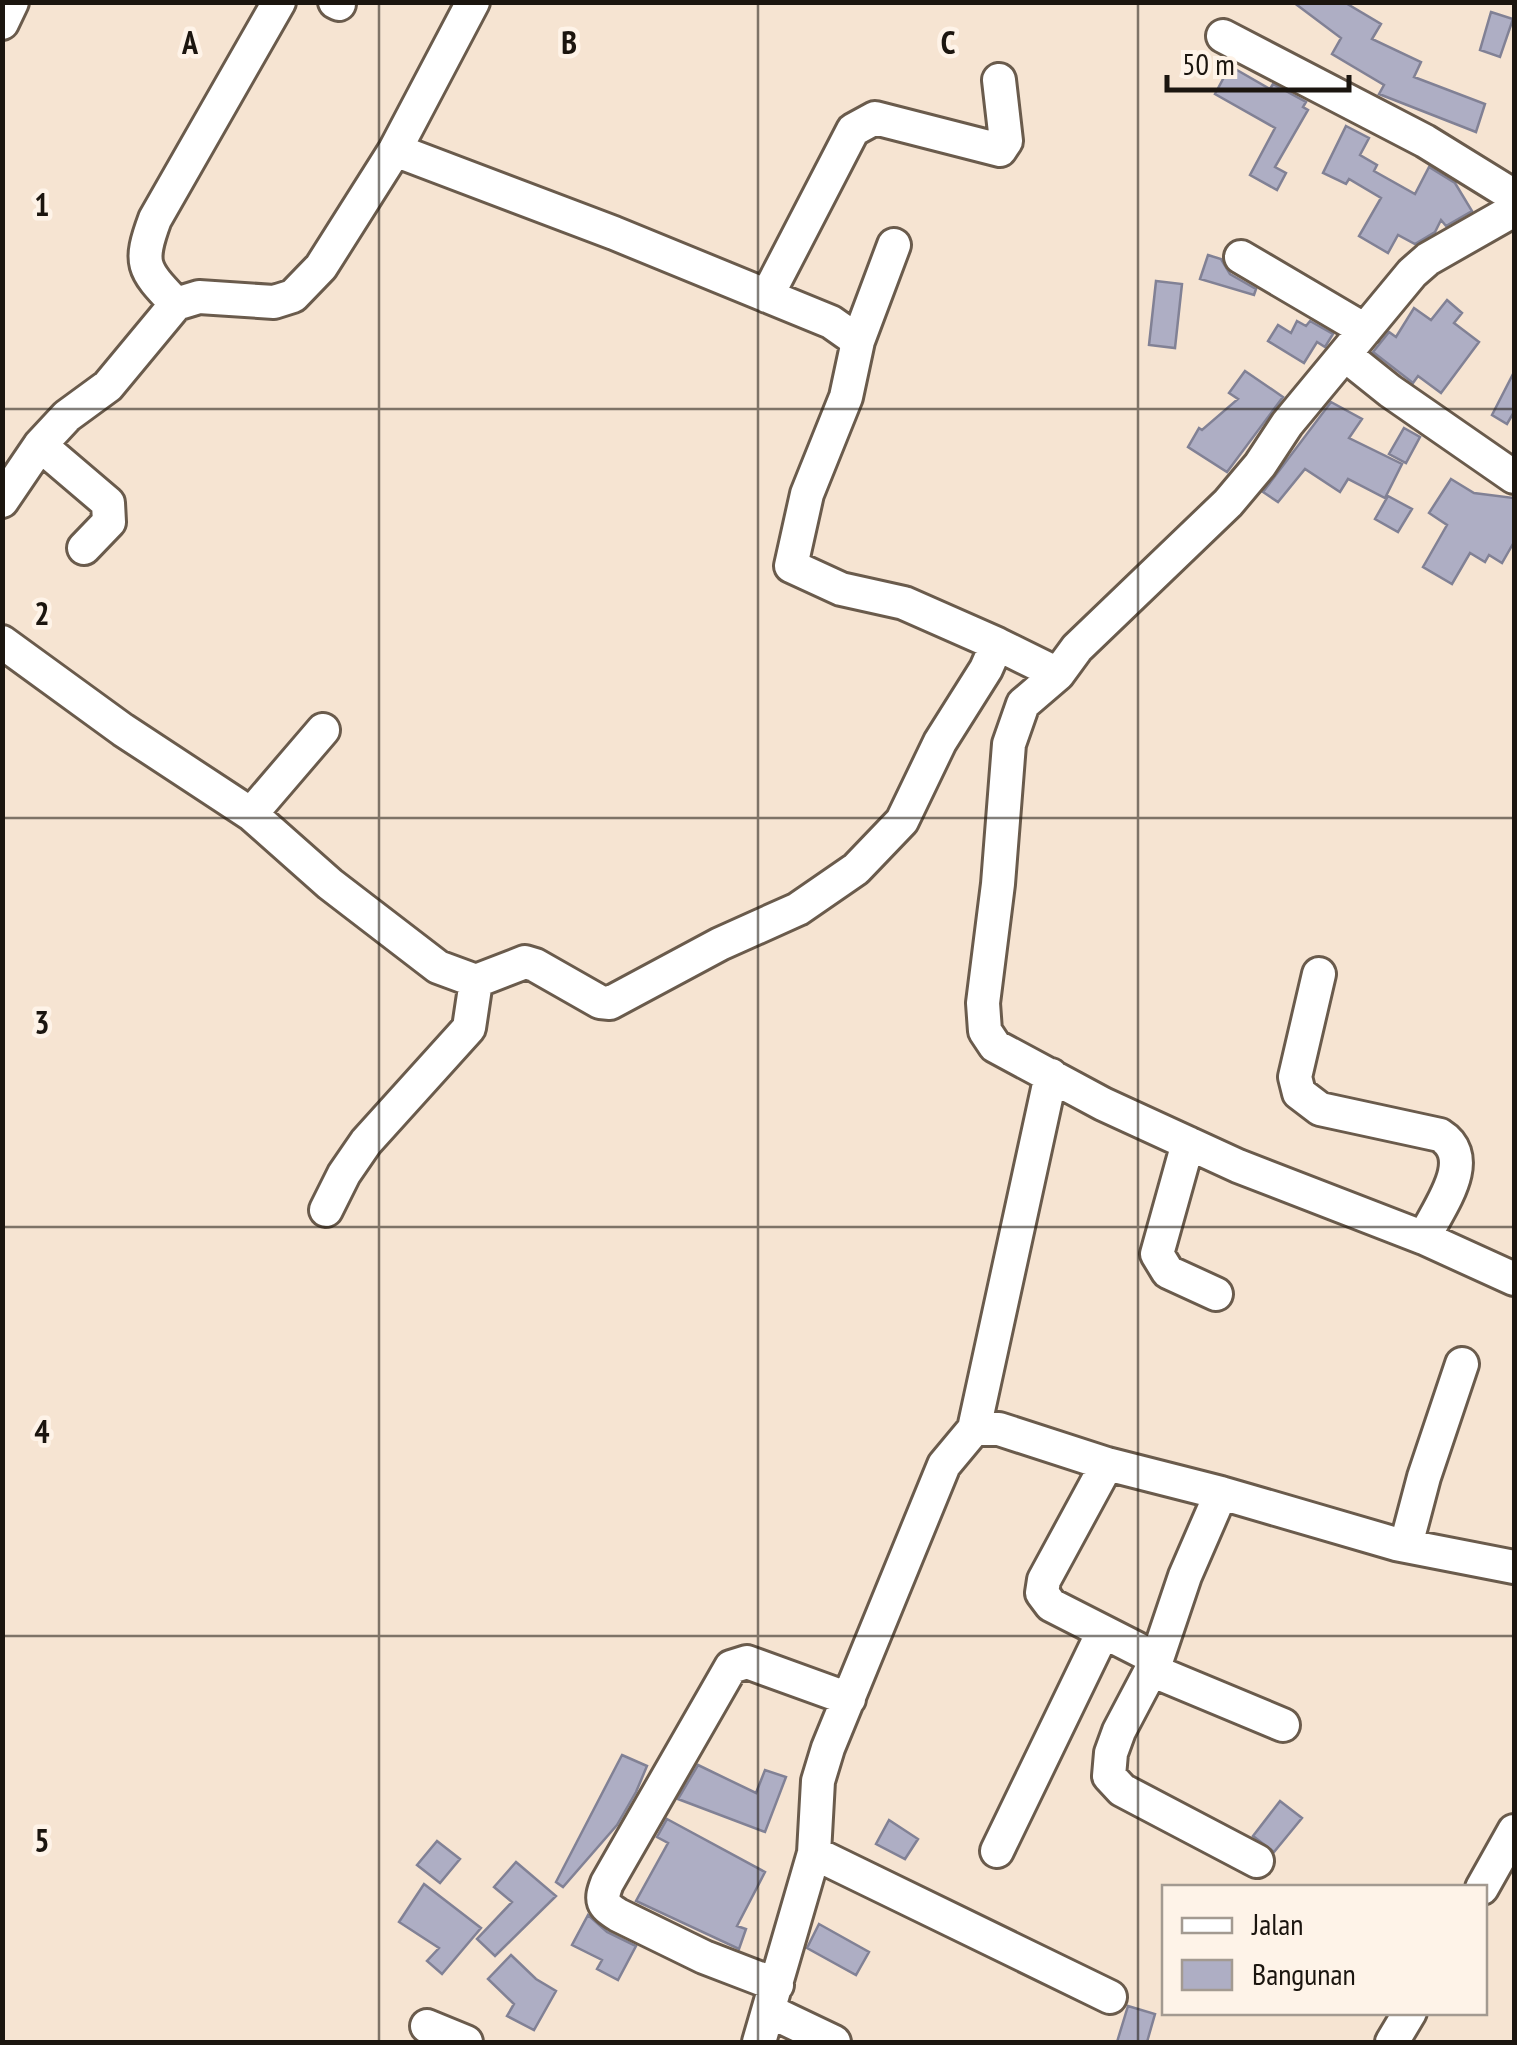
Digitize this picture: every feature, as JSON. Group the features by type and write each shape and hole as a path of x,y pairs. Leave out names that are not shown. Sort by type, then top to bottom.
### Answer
{"street":[{"path":"2,24 12,2"},
{"path":"176,304 151,278 143,252 155,218 279,2"},
{"path":"2,501 40,446 67,416 115,379 176,304 198,297 274,302 293,296 321,268 395,150 473,2"},
{"path":"1222,36 1426,141 1514,196"},
{"path":"767,296 853,130 874,118 891,120 1000,150 1006,142 999,80"},
{"path":"395,150 614,232 831,322 858,340"},
{"path":"2,642 123,730 251,814 330,884 424,957 455,975 476,980 525,962 536,964 600,1002 610,1003 720,944 798,909 856,869 902,821 940,742 986,670 1077,648 1228,503 1260,465 1286,424 1412,273 1514,210"},
{"path":"894,245 858,340 846,397 807,494 791,566 841,589 904,603 1031,660"},
{"path":"1241,257 1355,342 1390,391 1514,478"},
{"path":"40,446 108,504 110,522 84,548"},
{"path":"1031,660 1023,704 1009,744 984,1003 985,1032 995,1046 1103,1104 1238,1166 1424,1238 1514,1280"},
{"path":"251,814 323,730"},
{"path":"1319,974 1295,1076 1299,1094 1320,1109 1440,1135 1450,1141 1457,1153 1458,1168 1424,1238"},
{"path":"326,1210 366,1142 469,1028 476,980"},
{"path":"759,2042 814,1852 818,1780 944,1465 974,1429 1051,1075"},
{"path":"1188,1143 1156,1254 1168,1272 1216,1294"},
{"path":"1406,1545 1424,1476 1462,1364"},
{"path":"974,1429 999,1428 1107,1464 1406,1545 1514,1567"},
{"path":"1107,1464 1044,1580 1042,1594 1051,1605 1104,1632 1154,1665 1283,1725"},
{"path":"1220,1492 1154,1665 1119,1731 1111,1753 1110,1776 1122,1790 1257,1860"},
{"path":"997,1851 1104,1632"},
{"path":"834,2042 773,1998 704,1956 605,1908 601,1898 731,1667 747,1662 849,1699"},
{"path":"1484,1885 1514,1831"},
{"path":"814,1852 1110,1997"},
{"path":"1392,2042 1408,2015"},
{"path":"428,2026 466,2042"}],"building":[{"path":"1293,2 1344,2 1381,24 1372,39 1421,62 1414,77 1485,104 1476,132 1379,94 1384,85 1332,54 1341,38"},
{"path":"1491,12 1513,19 1500,57 1480,50"},
{"path":"1230,66 1270,89 1273,84 1306,102 1303,107 1308,110 1275,167 1286,173 1277,190 1250,175 1275,128 1215,94"},
{"path":"1346,126 1369,138 1360,155 1377,165 1374,171 1415,194 1429,167 1455,183 1472,211 1446,226 1441,220 1435,232 1415,244 1398,235 1388,253 1359,236 1381,198 1349,179 1346,184 1323,173"},
{"path":"1208,255 1221,259 1230,274 1256,289 1254,295 1200,279"},
{"path":"1156,281 1182,284 1175,348 1149,345"},
{"path":"1447,300 1462,313 1454,323 1479,342 1441,393 1418,376 1413,383 1373,352 1389,332 1396,337 1414,308 1431,320"},
{"path":"1297,321 1306,326 1310,321 1333,334 1325,347 1317,342 1304,363 1268,341 1278,325 1291,333"},
{"path":"1245,371 1283,397 1227,472 1188,447 1199,428 1202,430 1238,399 1229,393"},
{"path":"1514,372 1514,412 1507,424 1492,415"},
{"path":"1331,402 1362,419 1349,438 1402,464 1385,498 1348,479 1340,492 1305,469 1278,502 1263,492"},
{"path":"1404,428 1420,437 1406,463 1389,454"},
{"path":"1451,479 1474,493 1514,498 1514,542 1502,563 1489,555 1485,562 1470,553 1452,584 1423,567 1447,525 1429,513"},
{"path":"1388,496 1412,509 1398,532 1375,519"},
{"path":"622,1755 647,1766 636,1792 617,1825 563,1887 556,1882"},
{"path":"698,1765 756,1793 765,1770 786,1777 765,1832 678,1799"},
{"path":"1280,1801 1302,1818 1274,1852 1253,1836"},
{"path":"667,1819 765,1872 737,1926 746,1929 739,1949 636,1901 668,1843 657,1837"},
{"path":"889,1820 918,1839 905,1859 876,1844"},
{"path":"437,1841 460,1859 440,1883 417,1865"},
{"path":"516,1862 556,1896 495,1956 477,1939 512,1902 494,1887"},
{"path":"424,1884 481,1928 442,1974 427,1961 439,1948 399,1922"},
{"path":"588,1915 607,1932 636,1946 618,1980 597,1969 602,1960 572,1945"},
{"path":"819,1924 869,1952 856,1975 807,1948"},
{"path":"511,1955 536,1979 556,1991 534,2030 507,2016 514,2004 488,1979"},
{"path":"1128,2006 1155,2014 1147,2042 1117,2042"}]}
